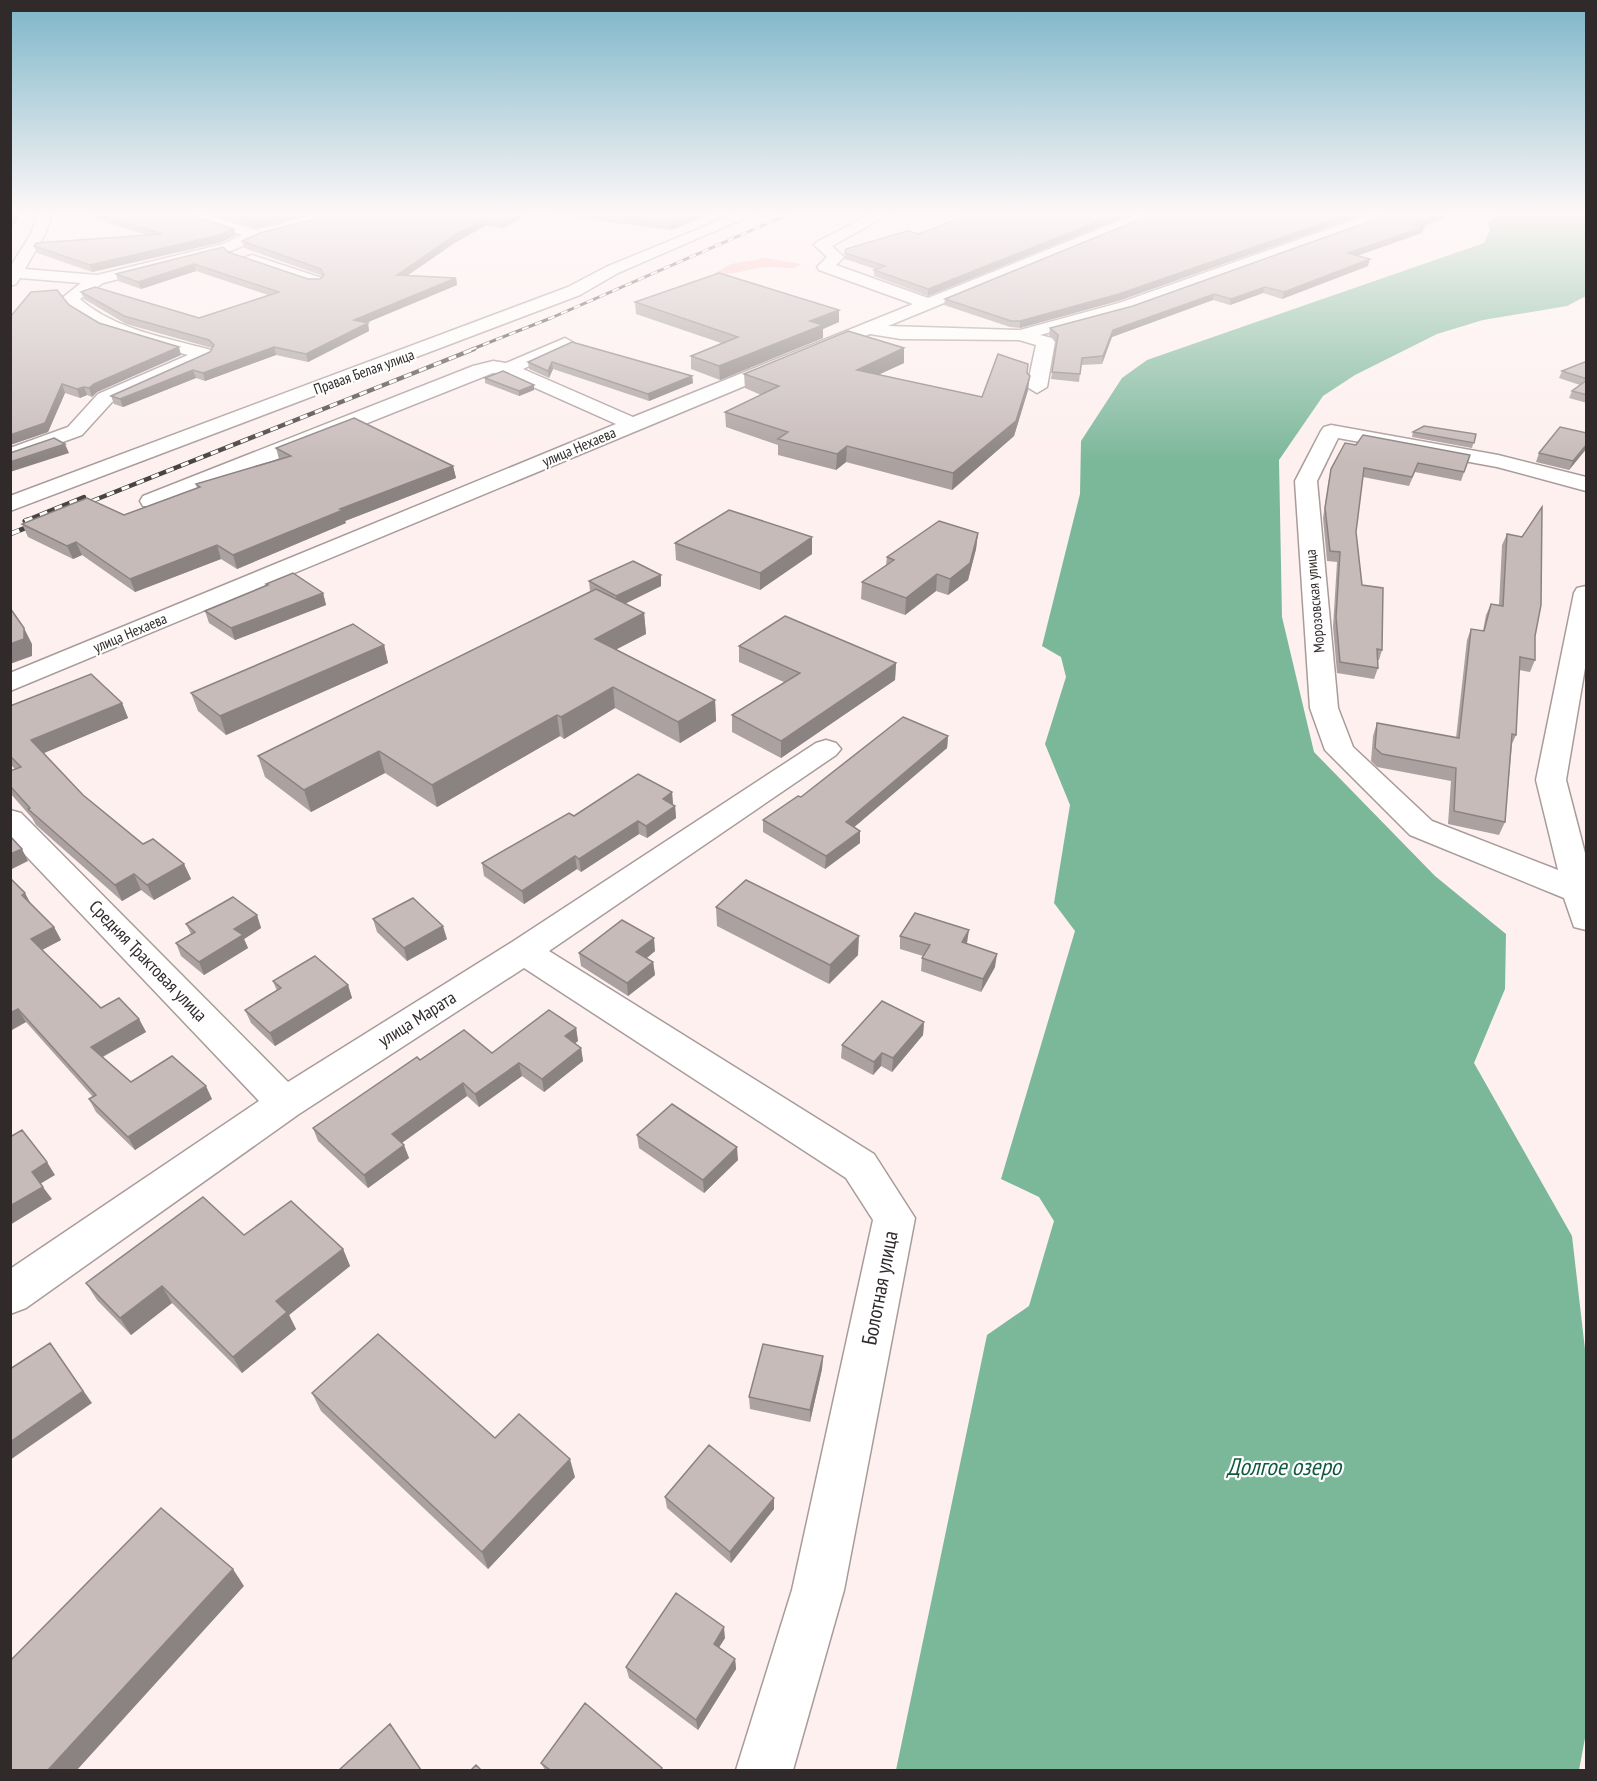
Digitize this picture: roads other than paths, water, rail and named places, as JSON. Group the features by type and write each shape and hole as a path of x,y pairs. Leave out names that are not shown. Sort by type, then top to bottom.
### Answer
{"street":[{"path":"10,455 75,432 105,398 158,377 205,354 137,334 81,311 71,297"},
{"name":"Правая Белая улица","path":"10,504 558,297"},
{"path":"910,297 930,304"},
{"name":"улица Нехаева","path":"10,683 628,426 947,297"},
{"path":"1020,335 1125,307 1153,297"},
{"path":"868,328 901,334 1020,335 1046,342 1037,387"},
{"path":"508,369 565,343"},
{"path":"151,501 480,370 493,367 508,369 625,420 628,426"},
{"name":"Морозовская улица","path":"1585,902 1494,855 1421,828 1340,750 1324,708 1305,481 1331,431 1497,461 1587,484"},
{"path":"1585,902 1551,780 1587,593"},
{"name":"улица Марата","path":"10,1294 285,1103 524,951 826,749"},
{"name":"Средняя Трактовая улица","path":"10,820 285,1103"},
{"name":"Болотная улица","path":"524,951 860,1166 894,1218 818,1590 764,1770"}],"water":[{"name":"Долгое озеро","path":"1328,297 1584,297 1567,306 1483,320 1437,334 1355,375 1323,396 1279,460 1282,617 1314,752 1435,876 1506,934 1505,989 1474,1063 1572,1236 1586,1358 1586,1733 1579,1770 896,1770 987,1335 1029,1306 1054,1221 1039,1197 1001,1179 1075,931 1054,903 1070,805 1045,744 1066,677 1061,657 1042,646 1080,494 1081,441 1122,378 1147,360"}],"railway":[{"path":"470,350 599,297"},
{"path":"77,507 474,349"},
{"path":"27,520 25,521 84,497"},
{"path":"10,534 38,523"}]}
